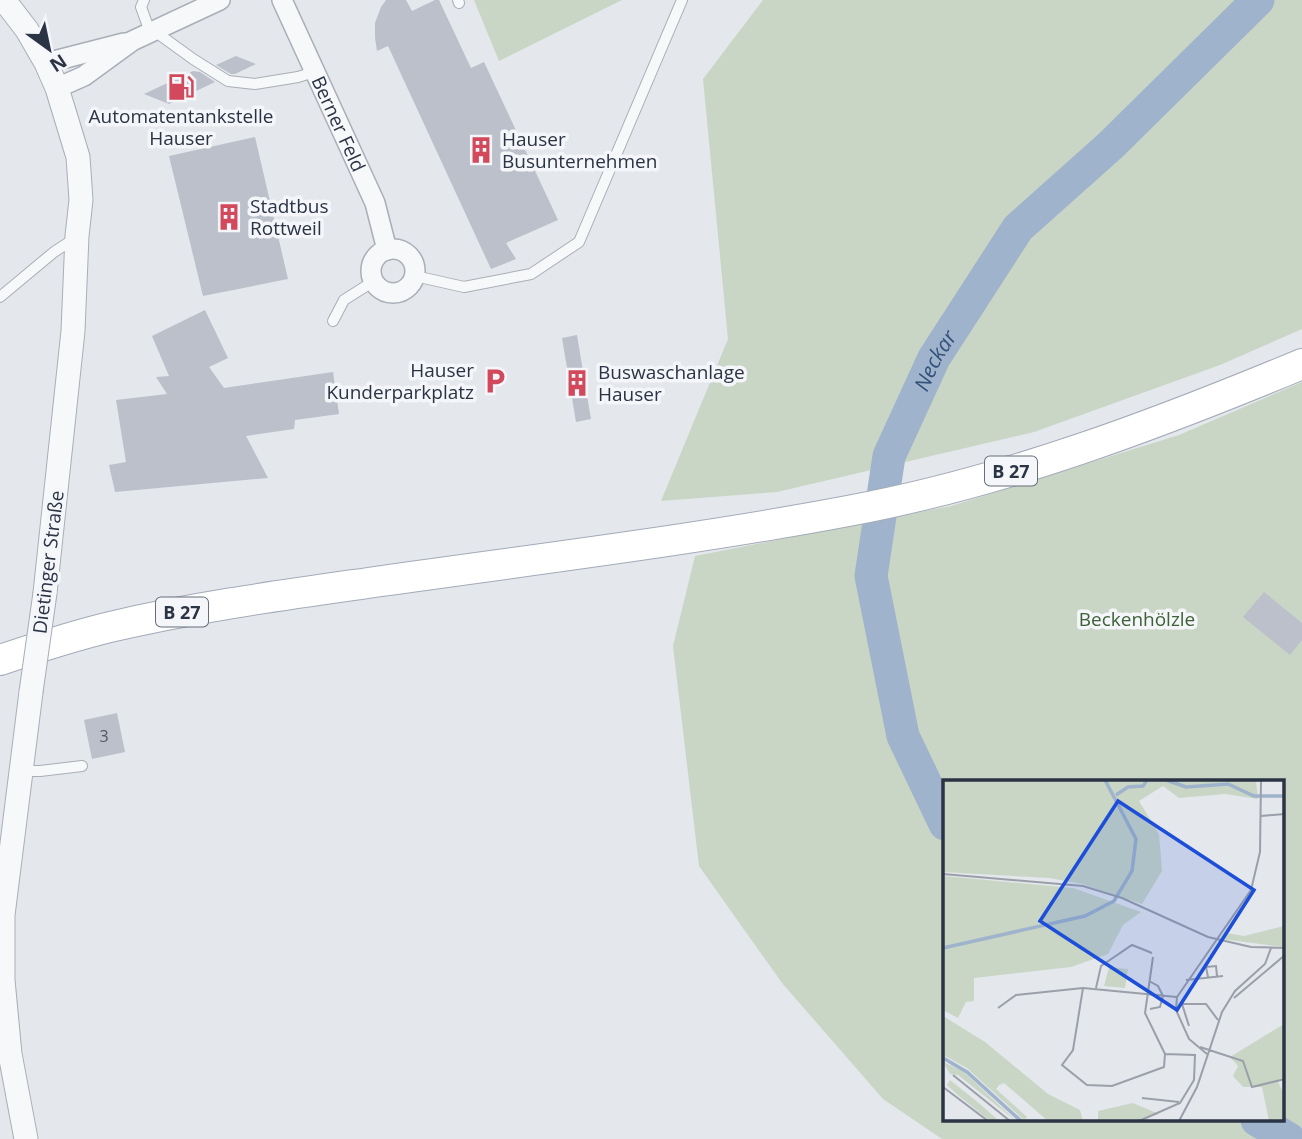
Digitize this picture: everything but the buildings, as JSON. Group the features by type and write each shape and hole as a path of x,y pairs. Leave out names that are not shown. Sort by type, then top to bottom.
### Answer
{"main road":[{"name":"B 27","path":"0,660 108,627 223,604 708,534 848,511 919,496 1091,446 1302,364"}],"street":[{"name":"Dietinger Straße","path":"4,0 27,30 57,88 78,157 81,200 74,331 45,593 3,915 3,980 10,1054 26,1139"},
{"path":"57,88 85,76 132,41 220,0"},
{"name":"Berner Feld","path":"282,0 375,203 387,250"},
{"path":"46,63 132,41"},
{"path":"387,250 406,253 414,263 415,276 406,288 392,293 378,287 373,281 373,262 387,250"}],"lane":[{"path":"144,0 141,6 152,31 229,81 255,84 314,72"},
{"path":"415,276 464,287 531,274 579,242 682,0"},
{"path":"0,297 77,236"},
{"path":"332,321 344,300 373,281"},
{"path":"21,771 82,766"}],"green space":[{"path":"474,0 622,0 499,61"},
{"path":"763,0 1302,0 1302,329 1220,365 1034,432 777,492 661,501 728,339 703,79"},
{"name":"Beckenhölzle","path":"1302,382 1302,1139 942,1139 883,1099 782,983 699,866 673,646 695,556 951,506 1179,435"}],"waterway":[{"name":"Neckar","path":"943,820 903,736 871,576 889,456 934,358 1018,228 1111,145 1258,0"},
{"name":"Neckar","path":"1260,1122 1289,1139"}],"place":[{"name":"Automatentankstelle Hauser","path":"181,87"},
{"name":"Hauser Busunternehmen","path":"481,150"},
{"name":"Stadtbus Rottweil","path":"229,217"},
{"name":"Hauser Kunderparkplatz","path":"495,381"},
{"name":"Buswaschanlage Hauser","path":"577,383"}]}
